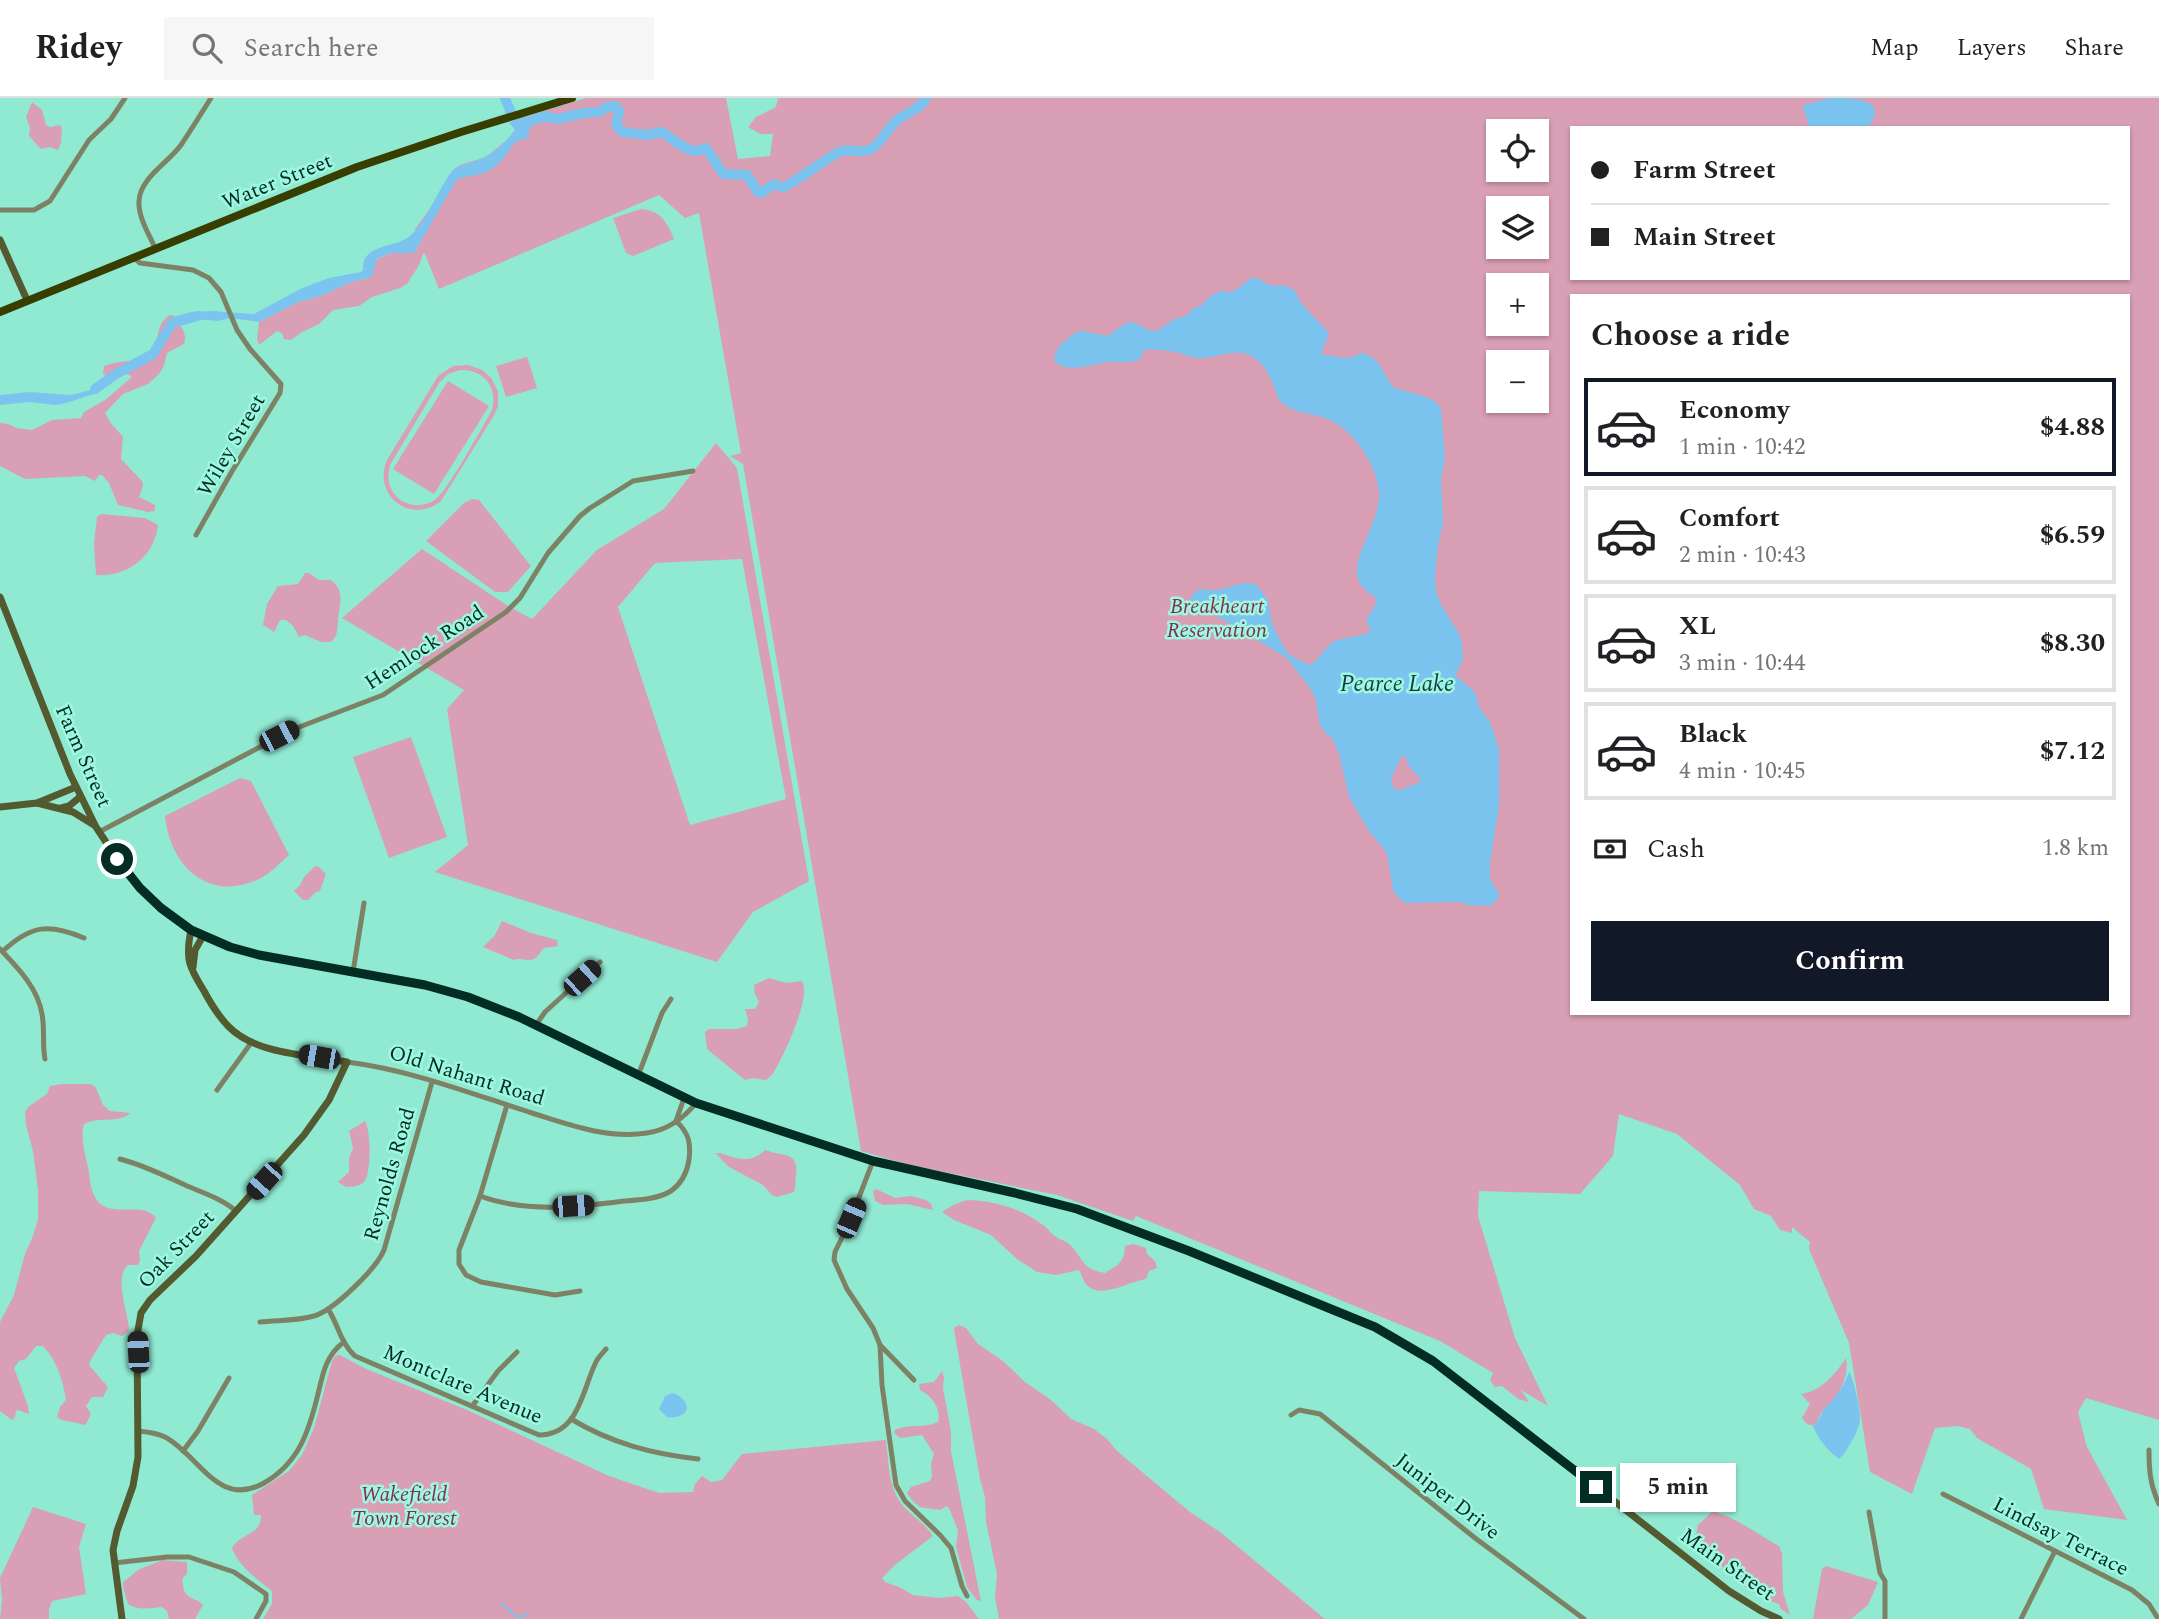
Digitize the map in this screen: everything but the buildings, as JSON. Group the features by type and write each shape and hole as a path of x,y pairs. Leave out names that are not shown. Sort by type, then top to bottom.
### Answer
{"main road":[{"name":"Water Street","path":"0,312 357,167 572,98"},
{"path":"0,240 27,300"},
{"name":"Farm Street","path":"0,597 80,797 98,830 140,888 191,930 250,953 425,985 468,997 502,1009 696,1103 873,1161"},
{"path":"37,803 76,787"},
{"path":"60,807 70,805 80,797"},
{"path":"0,807 37,803 60,807 82,817 98,830"},
{"name":"Old Nahant Road","path":"191,930 188,958 190,966 225,1023 236,1034 251,1043 274,1049 347,1062"},
{"path":"194,974 194,956 203,936"},
{"name":"Oak Street","path":"122,1619 114,1563 115,1540 136,1469 139,1431 137,1336 141,1313 150,1300 186,1267 313,1124 333,1093 347,1062"},
{"name":"Main Street","path":"873,1161 1077,1209 1189,1251 1375,1327 1433,1361 1711,1579 1775,1618"}],"street":[{"path":"113,98 121,104"},
{"path":"0,210 34,209 48,204 89,140 109,121 125,98"},
{"path":"156,265 140,211 139,198 147,180 181,145 211,98"},
{"name":"Wiley Street","path":"133,257 140,262 193,270 205,275 221,292 232,319 255,356 279,380 281,389 196,535"},
{"name":"Hemlock Road","path":"98,830 294,729 364,704 389,692 506,612 520,598 548,553 590,508 633,481 693,471"},
{"path":"353,972 364,903"},
{"path":"44,1059 43,1021 39,1002 31,986 1,950 26,933 45,928 64,930 84,938"},
{"path":"536,1026 545,1012 600,962"},
{"path":"638,1076 662,1013 671,999"},
{"path":"218,1090 251,1043"},
{"name":"Old Nahant Road","path":"347,1062 389,1068 579,1128 610,1133 652,1132 676,1121 696,1103"},
{"name":"Reynolds Road","path":"260,1322 306,1317 328,1309 373,1267 382,1255 432,1082"},
{"path":"480,1196 508,1203 556,1206 611,1203 665,1194 675,1188 682,1179 688,1162 688,1137 676,1121 684,1098"},
{"path":"507,1105 480,1196 458,1250 459,1264 466,1275 481,1282 555,1295 580,1292"},
{"path":"120,1159 139,1164 226,1203 236,1211"},
{"path":"873,1161 833,1258 847,1289 873,1328 880,1345 882,1385 896,1486 905,1501 951,1548 967,1596"},
{"name":"Montclare Avenue","path":"328,1309 344,1342 355,1356 539,1435 558,1431 571,1419 584,1395 596,1361 606,1349"},
{"path":"139,1431 161,1435 220,1485 230,1489 250,1489 273,1477 299,1450 313,1413 327,1362 335,1349 344,1342"},
{"path":"880,1345 914,1380"},
{"path":"472,1405 498,1371 517,1352"},
{"path":"183,1451 229,1378"},
{"name":"Juniper Drive","path":"1291,1415 1299,1410 1320,1414 1475,1538 1584,1619"},
{"path":"571,1419 594,1433 622,1444 659,1454 698,1459"},
{"path":"2149,1450 2148,1470 2159,1504"},
{"name":"Lindsay Terrace","path":"1943,1494 2132,1590 2149,1604 2157,1617"},
{"path":"1869,1513 1880,1573 1885,1581 1885,1619"},
{"path":"2021,1619 2056,1551"},
{"path":"114,1563 185,1556 234,1573 266,1594 256,1619"}],"green space":[{"name":"Breakheart Reservation","path":"586,98 726,98 738,159 770,156 773,134 760,134 748,127 756,117 776,107 778,98 2159,98 2159,1420 2086,1398 2078,1412 2087,1447 2127,1520 2044,1509 2031,1469 1977,1438 1970,1429 1958,1426 1935,1428 1912,1494 1870,1472 1849,1343 1809,1249 1810,1242 1792,1227 1792,1233 1780,1230 1771,1216 1754,1209 1740,1185 1677,1134 1619,1114 1613,1156 1580,1194 1479,1191 1478,1216 1515,1338 1548,1406 1521,1390 1529,1402 1518,1399 1502,1386 1495,1387 1490,1380 1493,1373 1440,1341 1136,1216 1133,1221 1057,1195 910,1165 861,1151 743,464 730,456 741,453 699,213 685,218 659,195 439,289 424,252 407,284 400,288 372,297 359,306 333,310 319,324 291,340 284,339 282,333 277,331 259,345 259,322 296,303 368,278 376,260 390,253 414,252 420,243 415,229 453,170 486,157 515,130 509,122"},
{"path":"32,102 42,110 46,125 60,125 62,128 58,150 50,147 41,149 29,136 30,128 26,117"},
{"path":"641,209 658,214 669,227 674,239 633,256 626,253 613,218"},
{"path":"173,315 182,328 184,344 167,353 164,366 148,384 123,394 105,413 123,437 121,459 142,481 139,497 155,505 155,511 148,512 118,505 109,483 102,475 95,481 85,476 25,479 0,466 0,423 32,430 52,420 81,418 84,412 105,400 132,377 127,374 106,384 104,366 138,359 148,354 153,350 161,324"},
{"path":"527,357 537,388 506,397 496,366"},
{"path":"468,365 482,370 491,378 498,391 498,406 441,501 429,508 407,508 397,503 385,485 387,460 438,376 453,366","holes":["469,370 482,376 491,387 492,410 449,484 436,499 415,505 400,500 391,489 388,477 390,465 439,383 448,374"]},
{"path":"448,381 489,406 434,494 393,469"},
{"path":"716,443 737,468 809,881 753,912 717,962 435,872 468,845 447,709 464,690 342,618 422,549 532,619 597,550 664,509","holes":["742,559 786,799 690,825 618,607 655,563"]},
{"path":"472,499 479,500 531,566 508,592 495,592 426,541 464,503"},
{"path":"101,514 145,518 158,525 156,536 145,555 138,563 119,573 96,575 94,543 97,517"},
{"path":"305,573 319,580 331,580 339,589 337,630 331,642 321,642 305,635 299,637 286,620 280,620 274,632 263,625 267,604 278,586 298,584"},
{"path":"411,737 447,837 389,858 353,757"},
{"path":"240,778 251,781 289,855 259,879 241,885 208,883 183,864 168,834 165,816"},
{"path":"315,866 326,874 320,891 308,900 303,900 294,891"},
{"path":"502,921 557,940 558,946 544,948 535,958 529,960 514,960 483,947 495,935"},
{"path":"769,978 786,983 802,981 804,989 800,1013 772,1075 766,1080 745,1080 707,1049 705,1032 709,1029 737,1029 747,1026 745,1009 755,1009 759,1002 754,985"},
{"path":"91,1084 96,1088 103,1105 110,1111 131,1113 120,1118 84,1124 83,1140 91,1188 102,1205 109,1208 143,1210 156,1218 139,1251 138,1265 128,1265 122,1278 129,1331 122,1336 113,1333 106,1335 90,1361 89,1365 108,1387 103,1397 92,1397 86,1406 91,1414 83,1425 57,1417 66,1400 65,1393 56,1364 43,1346 36,1346 26,1359 19,1361 14,1368 29,1414 18,1410 12,1420 0,1411 0,1322 14,1295 38,1219 38,1190 25,1112 47,1094 50,1086"},
{"path":"365,1121 369,1143 366,1179 363,1183 346,1187 338,1182 349,1172 349,1158 353,1148 349,1131"},
{"path":"765,1150 788,1156 795,1162 794,1192 777,1197 772,1195 763,1185 729,1167 716,1153 749,1159"},
{"path":"876,1189 895,1198 911,1196 926,1200 933,1210 907,1204 883,1205 875,1201 873,1191"},
{"path":"967,1200 997,1204 1025,1214 1067,1243 1091,1269 1105,1273 1122,1260 1125,1246 1133,1244 1146,1248 1157,1268 1149,1271 1146,1279 1100,1291 1084,1282 1079,1270 1056,1275 1037,1272 1017,1259 991,1235 954,1220 942,1212"},
{"path":"959,1325 966,1328 978,1344 1003,1361 1071,1419 1094,1429 1107,1439 1117,1451 1190,1512 1220,1532 1325,1619 999,1619 995,1598 997,1574 954,1330"},
{"name":"Wakefield Town Forest","path":"340,1355 609,1476 659,1493 693,1492 695,1484 702,1476 711,1482 722,1480 742,1454 886,1440 890,1477 896,1494 906,1509 933,1536 882,1578 913,1595 939,1598 958,1596 979,1619 263,1619 272,1604 272,1591 244,1567 232,1548 235,1543 254,1531 260,1522 261,1515 254,1515 252,1495 289,1471 302,1455 314,1428 332,1361 335,1356"},
{"path":"1846,1358 1844,1383 1815,1424 1807,1424 1802,1418 1810,1404 1801,1394 1821,1386"},
{"path":"942,1371 951,1432 951,1451 981,1601 977,1600 967,1587 956,1547 958,1530 949,1508 946,1506 941,1510 921,1507 907,1493 911,1487 930,1481 934,1454 922,1435 900,1438 894,1433 900,1428 938,1422 937,1407 928,1395 920,1390 919,1384 934,1382"},
{"path":"33,1507 86,1524 79,1547 86,1594 52,1601 49,1619 0,1619 0,1578"},
{"path":"1713,1511 1739,1522 1779,1546 1782,1554 1783,1592 1790,1615 1781,1609 1779,1604 1761,1597 1741,1584 1696,1536 1698,1525"},
{"path":"161,1560 187,1562 187,1574 182,1579 184,1591 203,1605 195,1619 169,1619 167,1611 162,1607 140,1608 128,1604 123,1582 138,1570"},
{"path":"1826,1566 1878,1582 1868,1605 1851,1619 1813,1619 1822,1569"}],"water":[{"path":"1830,98 1848,98 1866,102 1872,105 1875,111 1868,126 1809,126 1804,105"},
{"path":"551,114 567,118 574,116 568,119 533,125 528,129 530,134 516,142 491,170 457,179 414,253 390,253 377,259 372,276 296,303 259,322 230,318 218,321 177,321 173,317 191,312 212,311 254,314 302,288 329,278 361,272 364,261 373,251 411,235 453,170 494,152 505,141 515,130 509,122 518,120 528,124"},
{"name":"Pearce Lake","path":"1251,278 1269,285 1287,286 1296,292 1300,302 1329,333 1321,354 1347,358 1360,353 1366,354 1376,361 1393,387 1426,397 1441,409 1445,457 1441,478 1443,522 1438,546 1436,591 1462,643 1463,659 1457,677 1475,692 1479,707 1490,722 1499,749 1499,807 1490,862 1490,879 1499,894 1490,906 1460,902 1404,903 1393,891 1387,853 1369,831 1349,797 1339,754 1332,738 1320,725 1315,697 1309,687 1287,658 1192,601 1190,597 1199,589 1220,590 1244,583 1257,585 1268,600 1272,624 1286,651 1310,665 1334,642 1371,631 1366,620 1375,606 1376,598 1361,585 1357,570 1362,549 1376,515 1379,492 1374,470 1361,448 1345,429 1335,423 1285,405 1279,399 1263,366 1244,353 1198,358 1171,351 1143,350 1141,358 1130,362 1109,362 1074,368 1055,362 1054,356 1060,345 1076,332 1107,336 1128,322 1157,331 1201,306 1210,296 1223,290 1226,293 1234,291","holes":["1402,755 1406,757 1408,765 1421,780 1398,791 1393,787 1391,779"]},
{"path":"104,376 107,378 105,387 97,393 66,403 56,405 29,402 0,405 0,395 29,392 71,395 98,388"},
{"path":"1849,1372 1857,1396 1860,1420 1852,1441 1839,1459 1824,1444 1813,1426 1844,1384"},
{"path":"672,1393 683,1400 687,1407 684,1414 678,1417 667,1417 659,1409 665,1396"}],"waterway":[{"path":"505,98 511,113 525,123 545,116 557,119 599,112 615,106 619,111 616,125 622,132 647,135 662,132 691,150 706,148 723,174 747,175 761,193 774,184 787,186 839,152 871,149 896,121 917,108 926,98"},
{"path":"95,389 153,354 172,323 198,316"},
{"path":"501,1603 517,1617 528,1615"}],"route":[{"path":"117,859 140,888 172,917 191,930 230,947 259,955 425,985 468,997 519,1017 696,1103 873,1161 1077,1209 1276,1285 1375,1327 1433,1361 1596,1487"}]}
